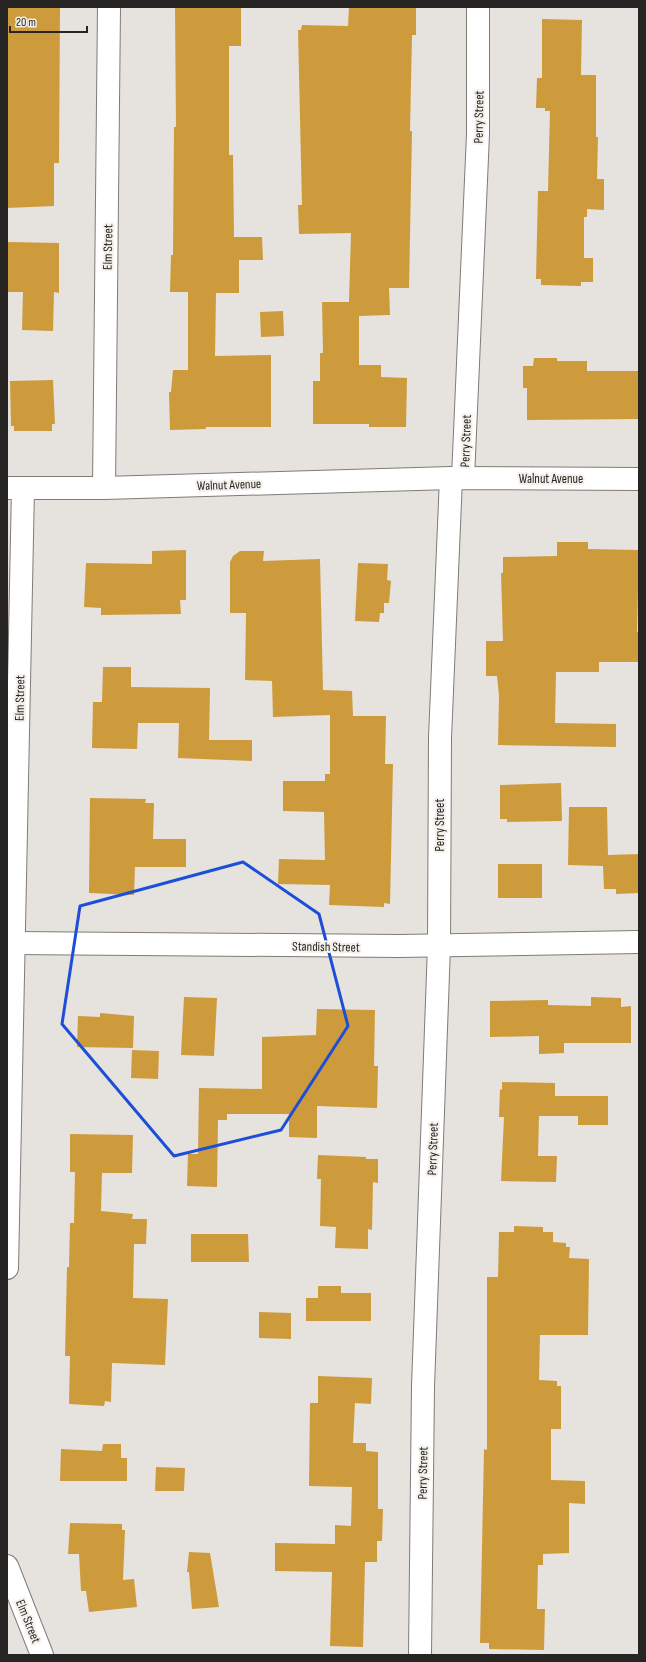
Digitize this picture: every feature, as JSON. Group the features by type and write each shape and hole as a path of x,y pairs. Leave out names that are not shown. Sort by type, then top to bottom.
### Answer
{"street":[{"name":"Elm Street","path":"104,488 109,7"},
{"name":"Perry Street","path":"420,1655 423,1386 439,946 440,738 478,134 478,7"},
{"name":"Walnut Avenue","path":"15,488 104,488 457,478 639,479"},
{"name":"Elm Street","path":"7,1268 14,943 11,836 15,488"},
{"name":"Standish Street","path":"14,943 439,946 639,942"},
{"name":"Elm Street","path":"7,1566 42,1655"}],"highlighted area":[{"path":"243,862 319,914 348,1026 281,1130 174,1156 62,1024 80,906"}],"building":[{"path":"7,7 60,7 59,163 54,163 54,206 7,208"},
{"path":"175,7 241,7 241,46 229,46 229,155 233,155 234,237 262,237 263,260 239,260 239,293 216,293 215,356 271,355 271,427 206,427 206,429 170,430 169,392 171,392 173,370 188,370 188,292 170,292 171,255 173,255 174,127 176,127"},
{"path":"349,7 416,7 416,35 412,35 409,288 389,288 390,315 359,316 359,365 381,365 381,377 407,378 406,427 369,427 369,424 313,424 313,381 320,381 320,353 323,353 322,302 349,302 351,233 299,234 298,205 302,205 298,30 301,30 302,25 348,26"},
{"path":"542,19 582,20 581,75 596,75 596,137 598,137 597,179 604,179 604,210 587,209 587,217 584,217 584,258 593,258 593,282 581,282 581,286 541,285 541,279 536,279 538,191 548,191 550,111 545,111 545,108 536,108 537,78 542,78"},
{"path":"7,242 59,243 59,293 54,292 53,331 22,330 23,292 7,292"},
{"path":"283,311 284,336 261,337 260,312"},
{"path":"534,358 557,358 557,361 587,361 587,371 639,371 639,419 527,420 527,388 523,388 523,366 533,366"},
{"path":"53,380 55,424 52,424 52,431 14,431 14,426 11,426 10,381"},
{"path":"557,542 588,542 588,549 639,550 637,632 639,632 639,662 599,662 599,672 556,672 555,723 616,724 616,747 498,745 499,696 497,676 486,676 486,641 503,641 501,573 503,573 503,557 557,556"},
{"path":"186,550 186,600 180,600 181,614 101,615 101,608 84,607 86,563 152,564 152,551"},
{"path":"240,551 264,551 263,561 320,559 323,690 352,691 353,716 386,716 385,764 393,764 390,904 384,903 384,907 329,905 330,885 278,884 279,859 325,860 324,812 283,811 283,781 325,781 325,774 330,774 330,715 273,717 272,681 245,680 246,613 230,613 230,562 233,556"},
{"path":"358,563 388,564 387,580 391,581 389,603 384,603 384,613 380,613 379,622 355,621"},
{"path":"103,667 131,667 131,687 210,688 209,740 252,740 252,761 178,758 179,723 138,723 137,749 92,748 93,702 102,702"},
{"path":"561,783 562,821 507,822 507,819 500,819 500,785"},
{"path":"90,798 146,799 145,803 154,803 153,839 186,839 186,867 135,867 134,895 89,893"},
{"path":"569,807 607,807 608,855 639,854 639,893 616,894 616,889 604,889 603,866 568,865"},
{"path":"498,864 542,864 542,898 498,898"},
{"path":"184,997 217,998 214,1056 181,1055"},
{"path":"591,997 621,998 621,1007 631,1006 631,1043 564,1043 564,1053 539,1054 539,1036 490,1037 490,1001 548,1000 548,1005 591,1006"},
{"path":"317,1009 375,1010 374,1066 378,1066 377,1108 317,1106 317,1138 289,1137 289,1114 227,1114 227,1120 218,1120 217,1187 187,1186 188,1154 198,1154 199,1088 262,1089 262,1037 316,1035"},
{"path":"100,1013 134,1016 133,1048 77,1047 78,1016 100,1017"},
{"path":"132,1050 159,1051 158,1079 131,1078"},
{"path":"502,1082 555,1083 555,1096 608,1096 608,1125 578,1125 578,1116 539,1116 538,1156 557,1156 556,1182 501,1181 504,1117 499,1117 500,1089 502,1090"},
{"path":"70,1134 133,1135 132,1173 102,1173 101,1211 133,1214 132,1219 147,1219 146,1244 134,1244 133,1298 168,1299 165,1365 112,1363 111,1402 105,1401 104,1406 69,1404 70,1356 65,1356 67,1267 69,1267 70,1223 74,1223 75,1172 70,1172"},
{"path":"318,1155 378,1159 378,1183 373,1182 372,1230 368,1229 368,1249 335,1248 336,1227 320,1226 321,1179 317,1179"},
{"path":"514,1226 543,1227 543,1232 553,1232 553,1242 566,1243 566,1247 570,1247 569,1258 589,1259 588,1335 540,1335 539,1380 557,1381 557,1386 561,1386 561,1429 551,1429 551,1480 585,1481 585,1504 569,1503 569,1553 543,1554 543,1565 538,1565 537,1609 545,1609 544,1650 489,1649 489,1643 480,1643 484,1449 487,1450 487,1277 498,1277 499,1232 514,1232"},
{"path":"191,1234 248,1234 249,1262 191,1262"},
{"path":"318,1286 341,1286 341,1293 371,1293 371,1321 306,1321 306,1298 318,1298"},
{"path":"259,1312 291,1313 291,1339 259,1338"},
{"path":"318,1376 372,1378 371,1404 355,1403 353,1443 366,1443 366,1451 378,1452 378,1509 383,1509 382,1541 377,1541 377,1562 365,1562 363,1647 330,1646 332,1572 275,1571 275,1543 335,1544 335,1525 351,1526 352,1487 309,1486 310,1403 318,1403"},
{"path":"103,1444 121,1444 121,1458 127,1458 127,1481 60,1481 61,1449 102,1451"},
{"path":"156,1467 185,1468 184,1491 155,1491"},
{"path":"70,1523 122,1524 122,1530 125,1530 123,1580 134,1579 137,1607 89,1612 86,1591 81,1591 79,1554 68,1554"},
{"path":"189,1552 210,1553 219,1607 192,1609 189,1572 187,1572"}]}
